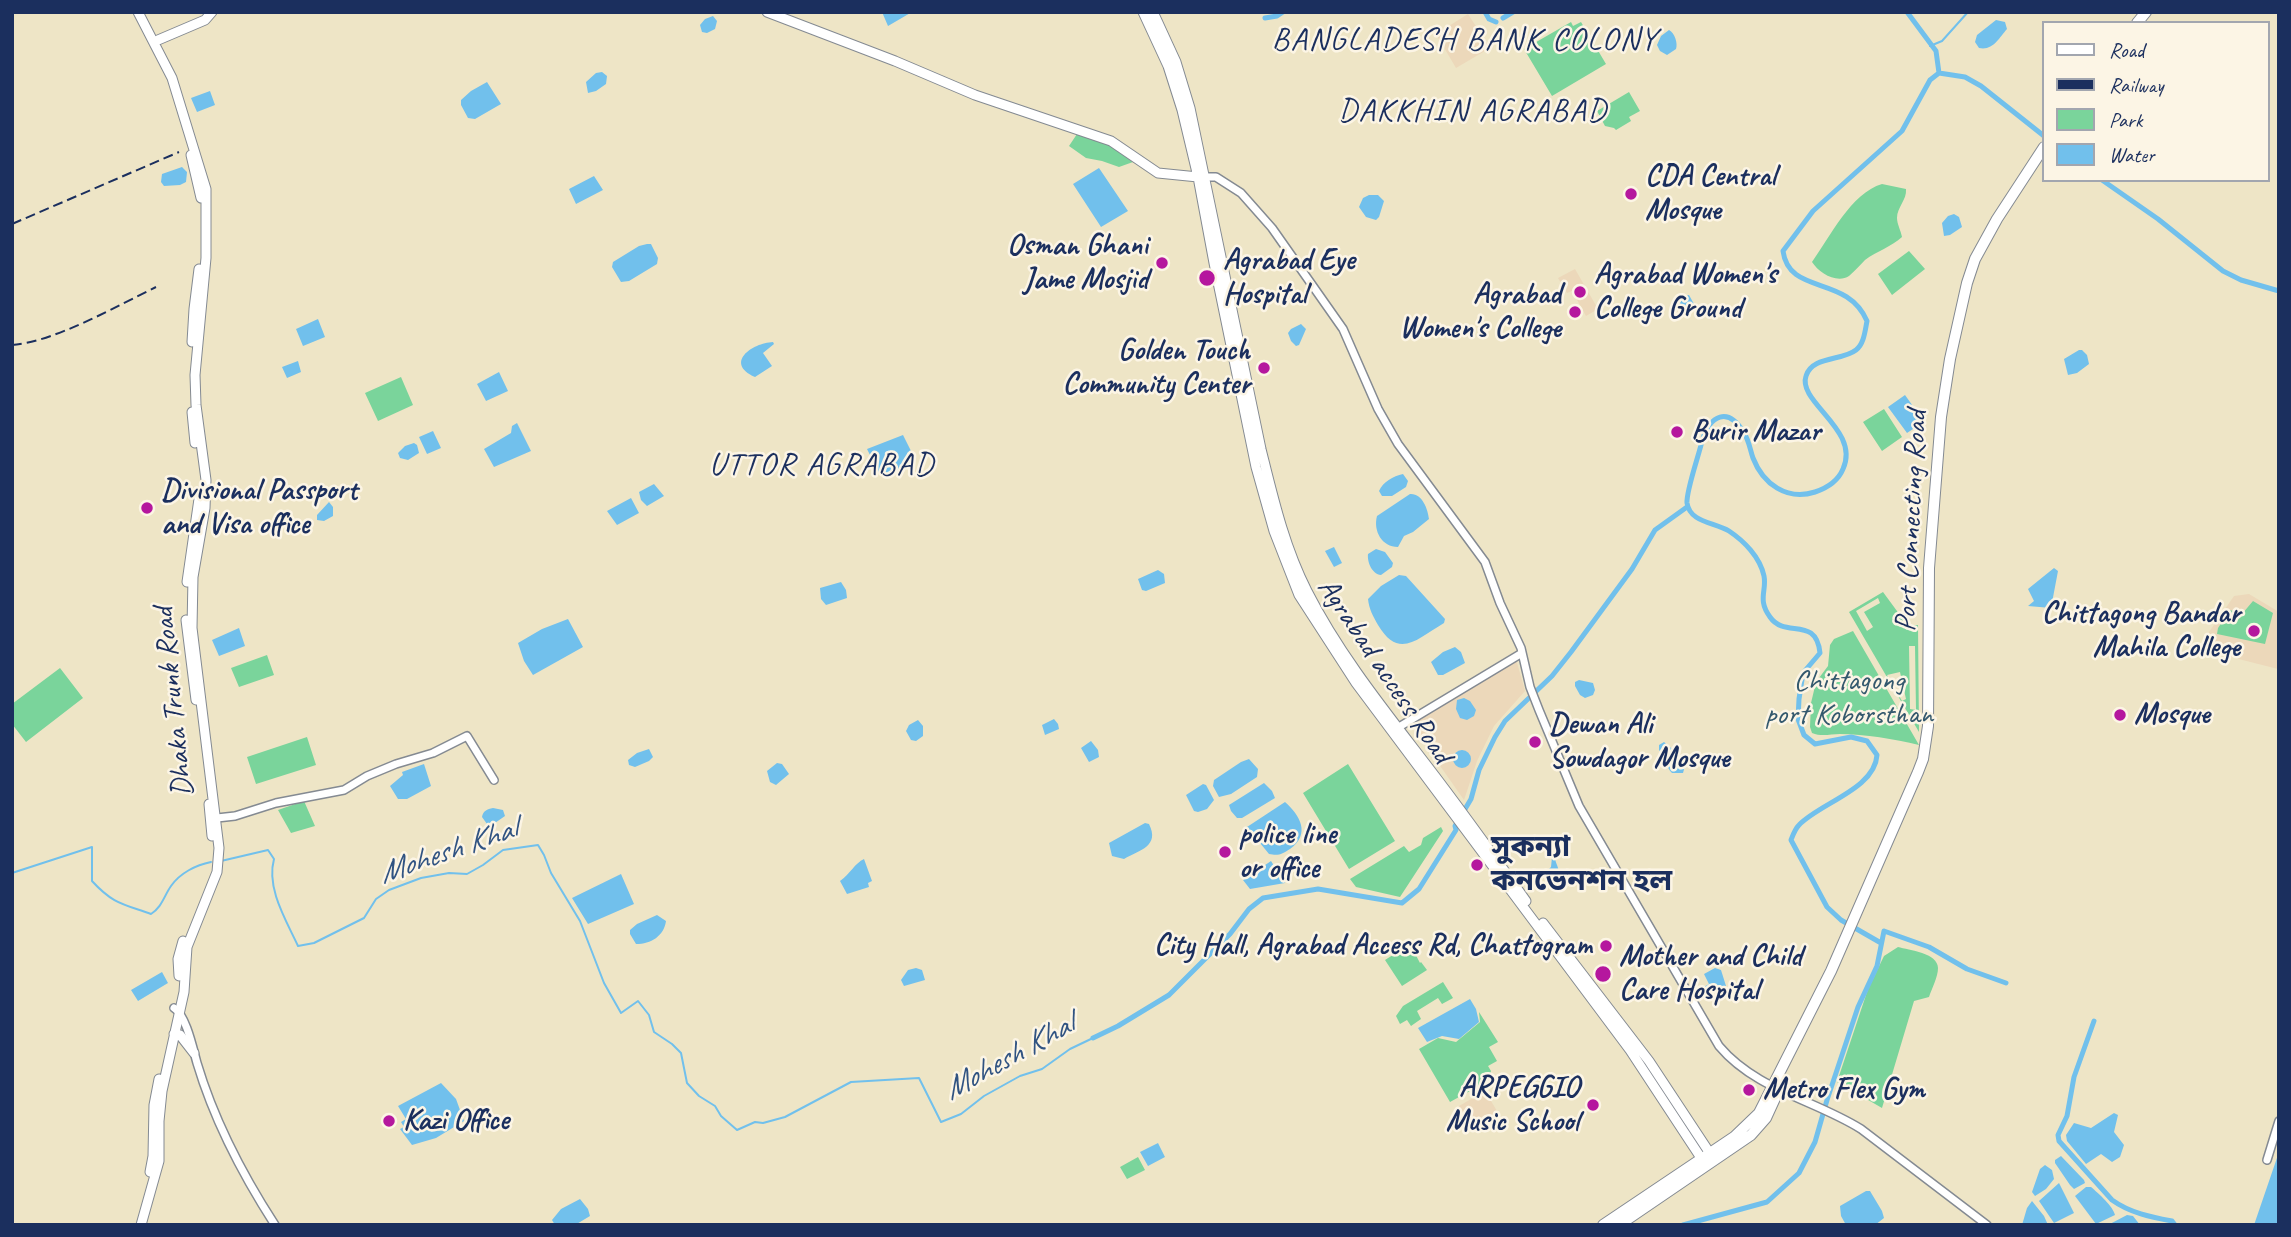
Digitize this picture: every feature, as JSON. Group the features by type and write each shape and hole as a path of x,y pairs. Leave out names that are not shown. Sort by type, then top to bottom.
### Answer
{"highway":[{"name":"Port Connecting Road","path":"1603,1225 1758,1129 1766,1118 1776,1088 1836,974 1857,917 1908,810 1931,747 1938,520 1947,402 1959,338 1980,260 2042,151"},
{"name":"Port Connecting Road","path":"2030,172 2042,158"},
{"name":"Port Connecting Road","path":"1619,1225 1708,1159"}],"main road":[{"path":"132,12 174,97 204,193"},
{"name":"Dhaka Trunk Road","path":"136,1225 152,1166 154,1105 177,1010 184,992 187,947 217,873 219,848 192,628 193,577 206,480 196,405 195,375 206,258 204,193 200,164 172,78 138,12"},
{"name":"Dhaka Trunk Road","path":"141,1225 159,1161 161,1101 177,1010 178,959 214,864 203,741 186,634 188,567 197,522 201,480 192,426 191,390 194,309 201,259 206,172 190,111 159,40 143,12"},
{"path":"159,40 208,18 212,12"},
{"path":"768,12 975,95 1111,141 1158,173 1202,177"},
{"name":"Agrabad access Road","path":"1143,12 1168,66 1202,177"},
{"name":"Agrabad access Road","path":"1153,12 1176,62 1183,85 1251,443 1274,531 1299,595 1335,652 1451,804 1708,1159"},
{"path":"174,1034 180,1035 194,1053"}],"street":[{"path":"1202,177 1212,175 1223,180 1251,202 1265,219 1343,329 1378,409 1398,444 1485,562 1522,653 1539,710 1586,818 1726,1055 1762,1081 1833,1114 1878,1141 1987,1225"},
{"path":"1394,730 1522,653"},
{"path":"217,818 344,790 367,776 433,753 467,736 494,780"},
{"path":"177,1010 211,1107 275,1225"},
{"path":"2267,1160 2279,1121"}],"shaded area":[{"path":"1468,14 1490,48 1456,68 1436,34"},
{"name":"Agrabad Women's College Ground","path":"1575,269 1598,309 1586,316 1572,291 1567,293 1558,278"},
{"path":"2249,594 2279,612 2278,669 2207,651 2209,632 2234,596"},
{"path":"1516,659 1525,691 1494,726 1477,761 1464,800 1410,723"},
{"path":"1485,1091 1500,1116 1474,1132 1459,1106"}],"green space":[{"path":"1571,22 1573,26 1581,22 1606,64 1552,96 1524,49"},
{"path":"1629,92 1640,111 1629,117 1631,121 1616,130 1605,126 1597,111"},
{"path":"1077,134 1111,146 1133,162 1119,167 1086,158 1069,146"},
{"path":"1882,184 1906,189 1897,218 1902,237 1865,260 1844,278 1834,278 1819,270 1812,262 1834,229 1861,196"},
{"path":"1909,251 1925,269 1892,295 1878,274"},
{"path":"401,377 413,405 378,421 365,393"},
{"path":"1884,409 1902,437 1882,451 1863,422"},
{"path":"1883,592 1908,626 1918,625 1919,732 1849,612","holes":["1878,598 1880,603 1864,612 1873,627 1867,631 1856,611","1909,646 1915,646 1916,710 1910,709","1900,672 1906,699 1902,701 1887,675"]},
{"path":"2253,601 2273,613 2265,644 2217,634 2230,610 2242,614"},
{"name":"Chittagong port Koborsthan","path":"1853,631 1919,745 1869,736 1812,733 1811,703 1816,682 1828,666 1830,645 1834,639"},
{"path":"267,655 274,675 239,687 231,668"},
{"path":"60,668 83,698 26,742 12,724 12,704"},
{"path":"307,737 316,765 256,784 247,757"},
{"path":"1348,764 1395,841 1349,869 1303,793"},
{"path":"304,801 315,826 291,833 278,810"},
{"path":"1441,827 1443,831 1400,897 1356,887 1350,879 1404,846 1409,852 1421,845 1423,838"},
{"path":"1410,944 1427,970 1402,986 1385,960"},
{"path":"1898,947 1933,959 1937,963 1938,971 1929,997 1914,1001 1882,1108 1837,1082 1868,989 1884,956"},
{"path":"1443,982 1453,998 1442,1004 1438,998 1417,1011 1421,1019 1411,1026 1407,1020 1400,1024 1396,1016 1403,1006"},
{"path":"1479,1012 1498,1042 1489,1047 1497,1061 1488,1066 1491,1071 1488,1081 1450,1102 1419,1049 1438,1038 1456,1042 1480,1022"},
{"path":"1138,1157 1145,1170 1127,1179 1120,1167"}],"water":[{"path":"882,12 912,12 888,26"},
{"path":"713,16 717,21 715,29 702,32 700,25"},
{"path":"1996,20 2005,22 2007,29 1992,46 1979,48 1975,42 1977,35"},
{"path":"1669,30 1677,47 1667,55 1660,51 1657,45 1661,36"},
{"path":"602,72 607,76 606,84 588,93 586,82 596,73"},
{"path":"487,82 501,104 475,119 468,118 461,100"},
{"path":"210,91 215,105 197,112 191,98"},
{"path":"182,167 187,172 186,182 164,186 161,182 162,174"},
{"path":"1099,168 1128,211 1101,227 1073,184"},
{"path":"594,176 603,190 576,204 569,189"},
{"path":"1378,195 1384,201 1376,220 1366,217 1359,207 1363,198"},
{"path":"1954,214 1959,217 1962,227 1944,236 1942,223"},
{"path":"651,244 658,258 657,264 629,281 621,282 612,267 613,262"},
{"path":"1689,295 1694,309 1683,313 1679,305 1684,296"},
{"path":"318,319 325,337 303,346 296,329"},
{"path":"1301,324 1306,329 1296,346 1288,333"},
{"path":"773,342 763,353 772,366 755,377 746,372 742,366 744,355 757,346"},
{"path":"2079,350 2087,355 2089,364 2077,373 2068,375 2064,359"},
{"path":"298,361 301,372 287,378 282,367"},
{"path":"499,372 508,391 486,401 477,384"},
{"path":"1905,395 1920,416 1919,425 1907,433 1888,407"},
{"path":"517,423 531,451 494,467 484,449 511,433 512,426"},
{"path":"433,431 441,448 427,454 419,437"},
{"path":"903,435 911,451 907,453 911,463 880,475 867,449"},
{"path":"414,443 419,453 408,460 400,458 398,453 405,446"},
{"path":"1403,474 1408,481 1406,487 1392,496 1382,496 1379,491 1383,485"},
{"path":"654,484 664,496 647,506 641,500 639,492"},
{"path":"1410,494 1421,499 1429,519 1404,536 1398,547 1387,544 1376,527 1377,516"},
{"path":"631,498 639,513 617,525 607,511"},
{"path":"329,502 333,507 333,516 324,521 317,520 317,515"},
{"path":"1334,547 1342,563 1334,567 1325,551"},
{"path":"1376,549 1385,552 1393,563 1392,567 1381,575 1373,570 1368,561 1368,554"},
{"path":"2054,568 2058,571 2051,608 2028,606 2034,601 2028,589"},
{"path":"1158,570 1164,574 1165,583 1146,591 1142,590 1138,579"},
{"path":"1399,575 1406,576 1445,619 1444,623 1417,640 1401,644 1386,636 1373,615 1368,599 1381,586"},
{"path":"841,582 847,598 826,605 821,599 820,588"},
{"path":"568,619 583,647 533,675 524,661 518,643 542,629"},
{"path":"239,628 245,646 219,656 212,640"},
{"path":"1455,647 1461,652 1465,663 1438,675 1431,662 1443,652"},
{"path":"1579,680 1593,683 1593,695 1585,698 1580,695 1575,686 1575,682"},
{"path":"1464,698 1470,701 1476,710 1474,716 1467,720 1460,718 1456,709 1457,700"},
{"path":"1054,719 1059,729 1045,735 1042,725"},
{"path":"918,720 923,726 923,736 916,741 911,740 906,731 909,725"},
{"path":"1091,741 1098,750 1099,757 1089,762 1081,748"},
{"path":"1664,742 1677,753 1685,766 1683,773 1672,773 1668,768 1659,750 1659,745"},
{"path":"649,749 653,757 649,761 635,767 629,765 628,760"},
{"path":"1462,750 1468,753 1471,759 1468,765 1462,768 1456,765 1453,759 1456,753"},
{"path":"1249,759 1258,769 1257,777 1231,794 1219,797 1213,786 1214,780"},
{"path":"777,763 782,764 789,774 776,785 770,782 767,771"},
{"path":"424,764 431,786 407,799 398,799 390,786 403,775 402,772"},
{"path":"1264,783 1275,798 1242,818 1237,818 1229,805"},
{"path":"1203,784 1214,800 1207,809 1194,811 1186,795"},
{"path":"1285,802 1299,819 1302,831 1290,849 1278,855 1269,854 1247,827"},
{"path":"493,808 503,810 505,816 492,825 487,824 482,817 486,811"},
{"path":"1145,823 1149,824 1152,831 1147,846 1124,859 1112,856 1109,843"},
{"path":"1552,857 1559,873 1558,885 1555,888 1546,872 1551,867"},
{"path":"864,859 872,881 868,883 869,887 847,894 840,881"},
{"path":"1271,861 1285,883 1250,889 1243,880"},
{"path":"621,874 634,904 588,924 572,898"},
{"path":"657,915 666,921 663,931 652,941 636,944 630,930"},
{"path":"1715,968 1721,970 1726,986 1720,991 1706,994 1702,988 1709,984 1704,974"},
{"path":"908,970 922,970 925,980 904,986 901,980"},
{"path":"162,972 168,983 138,1001 131,990"},
{"path":"1470,999 1479,1022 1459,1039 1442,1036 1427,1042 1418,1028"},
{"path":"441,1083 456,1099 464,1121 436,1138 412,1145 400,1129 404,1127 401,1122 406,1119 398,1106"},
{"path":"2114,1113 2118,1115 2114,1132 2124,1145 2120,1157 2112,1162 2101,1154 2086,1164 2067,1141 2066,1135 2074,1123 2091,1128"},
{"path":"1158,1143 1165,1157 1148,1166 1140,1152"},
{"path":"2279,1152 2279,1225 2254,1225"},
{"path":"2061,1156 2085,1183 2074,1189 2070,1185 2055,1163"},
{"path":"2045,1165 2052,1170 2054,1179 2046,1189 2035,1196 2032,1192 2040,1169"},
{"path":"2059,1183 2074,1213 2054,1223 2039,1201"},
{"path":"2086,1187 2091,1187 2102,1197 2115,1215 2096,1224 2075,1196"},
{"path":"1870,1191 1884,1218 1875,1225 1846,1225 1840,1206"},
{"path":"580,1199 590,1216 575,1225 555,1225 552,1220 561,1209"},
{"path":"2032,1201 2044,1216 2048,1225 2022,1225"},
{"path":"2127,1215 2133,1216 2140,1225 2108,1225"}],"waterway":[{"path":"1265,18 1283,12"},
{"path":"1485,12 1489,19 1496,22"},
{"path":"1503,18 1513,12"},
{"path":"1907,12 1936,51 1939,73"},
{"path":"1930,46 1942,41 1968,12"},
{"path":"1881,943 1841,920 1827,907 1791,840 1794,832 1808,817 1867,777 1874,767 1877,755 1867,741 1851,737 1815,744 1804,735 1798,719 1799,699 1803,673 1820,653 1817,641 1813,634 1784,627 1770,617 1763,600 1764,576 1755,556 1729,531 1693,515 1687,503 1688,490 1705,432 1720,417 1732,419 1738,425 1747,439 1757,467 1777,488 1795,494 1815,492 1832,483 1841,473 1846,455 1844,442 1811,396 1806,386 1806,376 1814,365 1856,350 1862,341 1867,321 1858,306 1846,297 1796,274 1788,265 1783,251 1813,211 1902,131 1930,80 1939,73 1965,77 1981,86 2042,134"},
{"path":"2105,182 2158,219 2223,271 2241,280 2279,291"},
{"name":"Mohesh Khal","path":"1093,1038 1169,995 1230,934 1249,909 1263,898 1318,889 1402,903 1419,889 1456,830 1455,826 1471,799 1479,770 1505,721 1552,676 1571,652 1632,569 1655,530 1687,507"},
{"name":"Mohesh Khal","path":"221,861 268,850 274,859 272,870 275,892 298,946 314,943 364,918 376,899 389,890 421,878 449,873 467,874 503,850 538,845 551,873 580,921 604,983 621,1013 638,1001 649,1015 654,1032 681,1053 687,1083 699,1096 715,1106 721,1116 737,1130 755,1122 763,1123 785,1117 851,1082 919,1078 941,1122 961,1114 984,1096 1020,1076 1042,1069 1070,1049 1093,1038"},
{"path":"12,873 92,847 92,881 99,889 113,899 151,914 179,877 194,867 211,862"},
{"path":"1683,1225 1767,1202 1799,1173 1815,1142 1858,1007 1877,966 1884,931 1929,947 1967,969 2006,983"},
{"path":"2094,1021 2074,1077 2067,1116 2058,1135 2059,1141 2112,1200 2133,1211 2172,1221 2175,1225"}],"railway":[{"path":"12,224 179,152"},
{"path":"12,345 66,330 156,287"}],"place":[{"name":"CDA Central Mosque","path":"1631,194"},
{"name":"Osman Ghani Jame Mosjid","path":"1162,263"},
{"name":"Agrabad Eye Hospital","path":"1207,278"},
{"name":"Agrabad Women's College Ground","path":"1580,292"},
{"name":"Agrabad Women's College","path":"1575,312"},
{"name":"Golden Touch Community Center","path":"1264,368"},
{"name":"Burir Mazar","path":"1677,432"},
{"name":"Divisional Passport and Visa office","path":"147,508"},
{"name":"Chittagong Bandar Mahila College","path":"2254,631"},
{"name":"Mosque","path":"2120,715"},
{"name":"Dewan Ali Sowdagor Mosque","path":"1535,742"},
{"name":"police line or office","path":"1225,852"},
{"name":"সুকন্যা কনভেনশন হল","path":"1477,865"},
{"name":"City Hall, Agrabad Access Rd, Chattogram","path":"1606,946"},
{"name":"Mother and Child Care Hospital","path":"1603,974"},
{"name":"Metro Flex Gym","path":"1749,1090"},
{"name":"ARPEGGIO Music School","path":"1593,1105"},
{"name":"Kazi Office","path":"389,1121"}],"district":[{"name":"BANGLADESH BANK COLONY","path":"1465,41"},
{"name":"DAKKHIN AGRABAD","path":"1473,112"},
{"name":"UTTOR AGRABAD","path":"822,466"}]}
